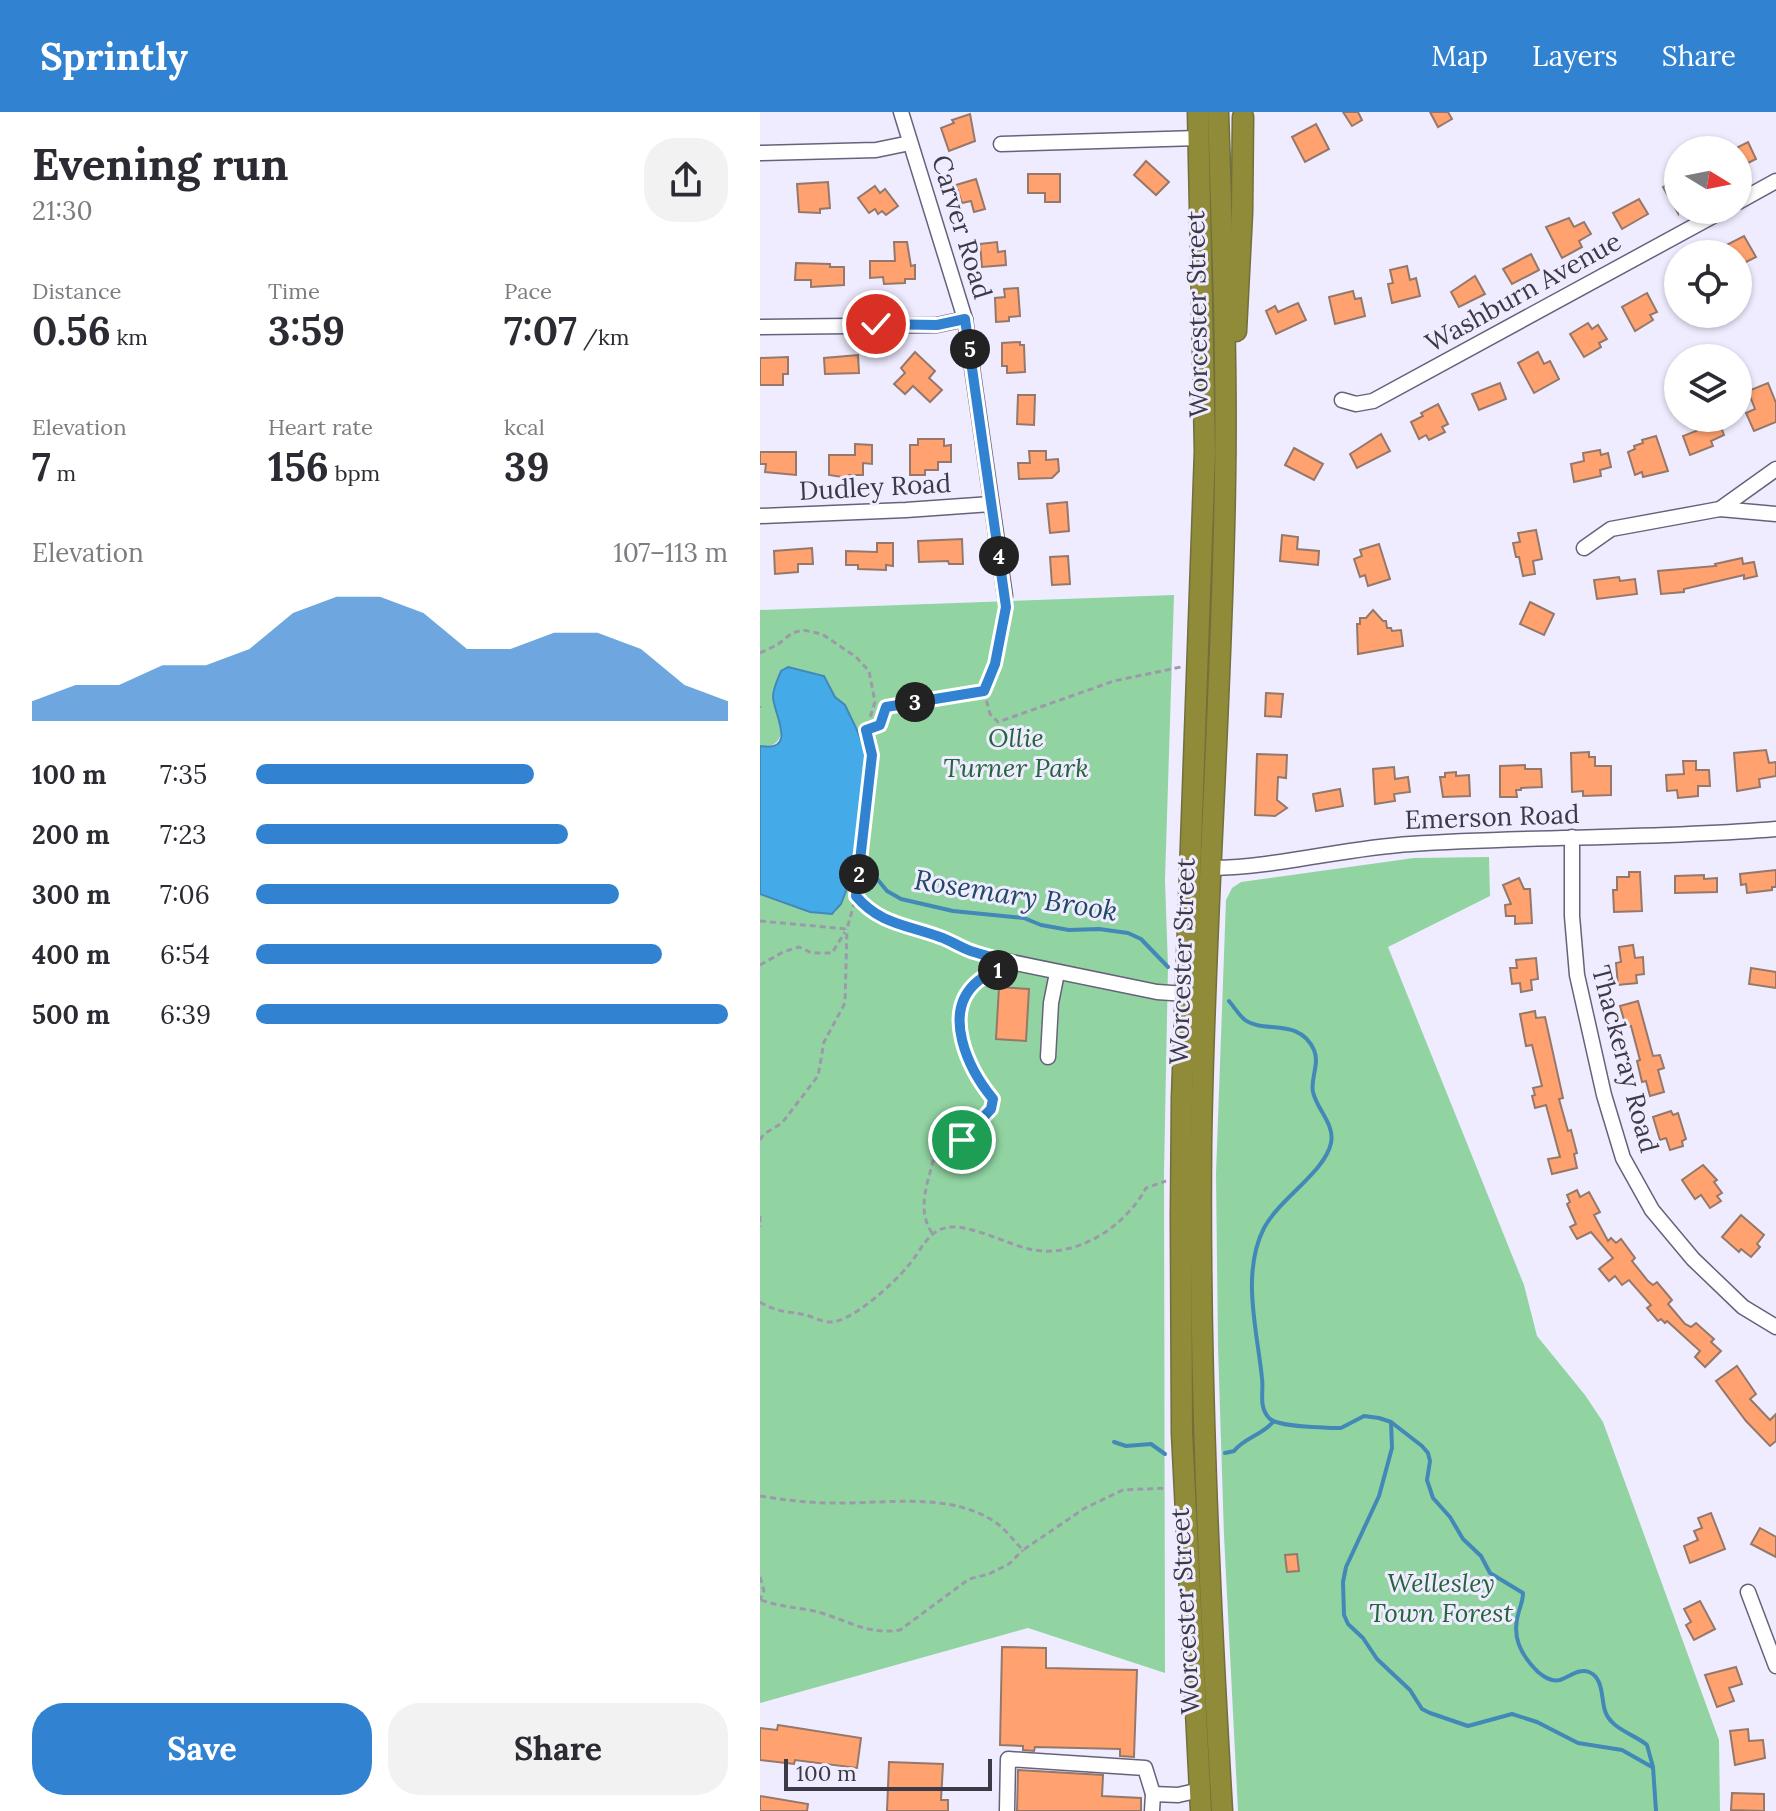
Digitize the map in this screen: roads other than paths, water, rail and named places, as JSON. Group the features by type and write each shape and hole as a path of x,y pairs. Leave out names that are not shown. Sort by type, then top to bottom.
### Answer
{"highway":[{"name":"Worcester Street","path":"1198,112 1206,402 1181,1177 1182,1433 1199,1811"},
{"name":"Worcester Street","path":"1218,112 1225,344 1225,483 1202,1103 1202,1364 1207,1554 1222,1811"},
{"path":"1225,483 1247,114"}],"street":[{"name":"Carver Road","path":"901,112 965,319 1005,596"},
{"path":"1001,144 1198,138"},
{"path":"760,153 876,150 910,143"},
{"path":"1752,194 1776,181"},
{"name":"Washburn Avenue","path":"1342,400 1356,404 1373,401 1698,224"},
{"path":"760,327 937,325 965,319"},
{"path":"1720,509 1776,469"},
{"name":"Dudley Road","path":"760,516 991,504"},
{"path":"1584,548 1611,529 1720,509 1776,514"},
{"name":"Emerson Road","path":"1212,868 1257,865 1396,845 1718,834 1776,829"},
{"name":"Thackeray Road","path":"1572,837 1572,916 1577,975 1604,1095 1623,1158 1652,1210 1693,1259 1743,1307 1776,1327"},
{"path":"1011,962 1157,992 1186,994"},
{"path":"1048,1057 1051,1003 1057,973"},
{"path":"1748,1592 1775,1657"},
{"path":"1007,1811 1008,1759 1145,1768 1153,1794 1152,1811"},
{"path":"1153,1794 1178,1795 1200,1790"}],"water":[{"path":"788,667 824,676 835,697 845,705 864,747 859,849 841,904 832,914 810,912 760,894 760,746 772,747 781,738 773,694 781,671"}],"waterway":[{"name":"Rosemary Brook","path":"853,871 878,880 887,891 901,899 953,911 1024,918 1069,930 1099,929 1128,933 1141,939 1168,967"},
{"name":"Rosemary Brook","path":"1229,1001 1243,1018 1253,1024 1291,1030 1308,1040 1316,1055 1313,1092 1332,1136 1327,1154 1271,1217 1257,1245 1252,1302 1262,1378 1262,1404 1266,1413 1273,1421 1280,1423 1333,1428 1341,1428 1364,1416 1379,1418 1391,1422 1422,1446 1430,1461 1427,1480 1433,1498 1450,1517 1463,1539 1481,1556 1490,1573 1523,1593 1516,1629 1526,1658 1538,1672 1551,1680 1560,1680 1582,1671 1594,1675 1600,1684 1608,1717 1617,1727 1647,1745 1653,1767 1656,1811"},
{"path":"1225,1453 1234,1451 1273,1422"},
{"name":"Rosemary Brook","path":"1391,1422 1392,1448 1379,1496 1346,1567 1344,1615 1348,1624 1363,1638 1377,1659 1410,1690 1422,1709 1430,1713 1468,1726 1512,1714 1537,1722 1578,1743 1622,1750 1652,1767"},
{"path":"1114,1442 1126,1446 1151,1444 1165,1454"}],"park label":[{"name":"Ollie Turner Park","path":"1016,753"},
{"name":"Wellesley Town Forest","path":"1441,1598"}]}
